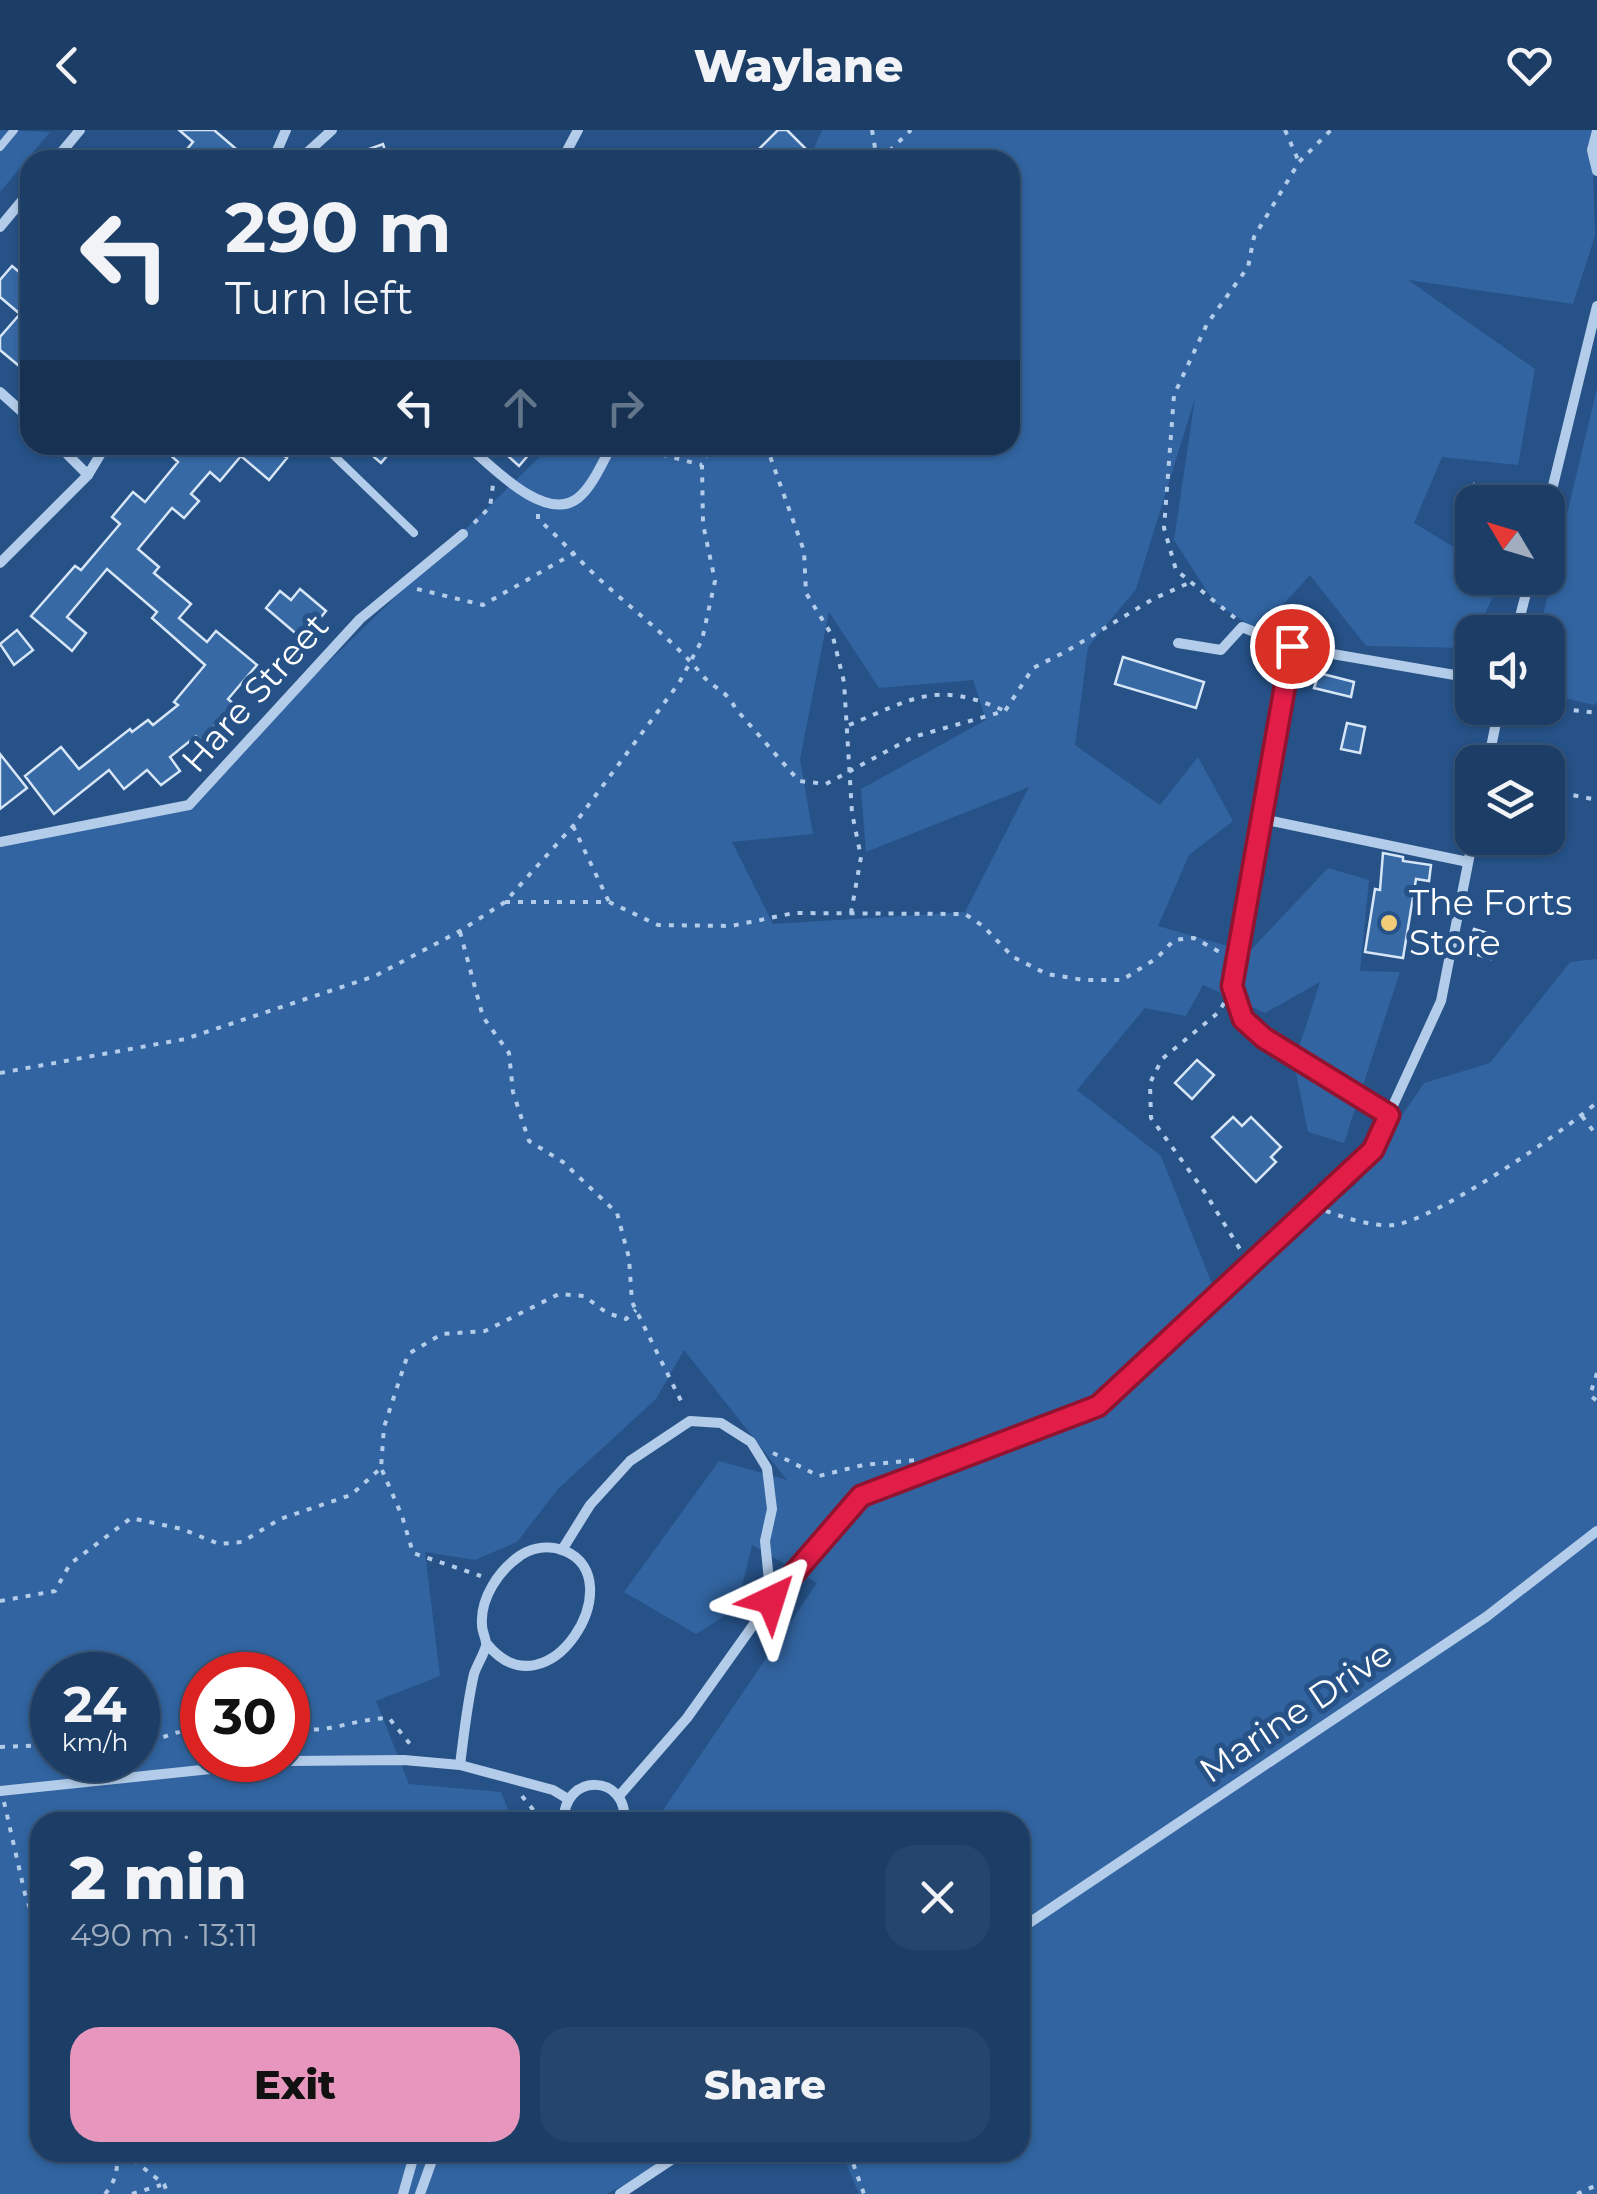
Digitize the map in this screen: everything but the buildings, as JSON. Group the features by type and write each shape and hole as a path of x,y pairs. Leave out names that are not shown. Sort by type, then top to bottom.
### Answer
{"street":[{"path":"310,150 332,130"},
{"path":"1596,133 1592,150 1597,171"},
{"path":"0,227 20,203"},
{"path":"1553,485 1597,306"},
{"path":"0,392 20,410"},
{"path":"68,455 88,475"},
{"path":"0,563 88,475 100,455"},
{"path":"479,455 538,500 561,506 579,498 606,455"},
{"name":"Hare Street","path":"0,842 189,805 360,618 463,534"},
{"path":"1178,643 1221,650 1242,627 1292,646 1455,675"},
{"path":"1292,646 1262,820 1468,862"},
{"path":"619,1796 687,1718 771,1600 861,1496 1098,1406 1373,1150 1441,1001 1469,855"},
{"path":"562,1550 590,1505 630,1460 690,1421 721,1423 751,1442 767,1468 772,1509 765,1541 771,1600"},
{"name":"Marine Drive","path":"1030,1922 1486,1617 1597,1531"},
{"path":"534,1549 562,1550 575,1556 584,1566 591,1586 588,1608 574,1638 552,1658 530,1666 507,1662 487,1644 481,1620 494,1581 511,1563 534,1549"},
{"path":"460,1765 475,1669 487,1644"},
{"path":"0,1791 288,1761 422,1761 460,1765 553,1790 568,1799"},
{"path":"566,1812 568,1799 579,1788 593,1784 608,1787 619,1796 624,1812"},
{"path":"402,2194 413,2162"},
{"path":"420,2194 431,2162"},
{"path":"620,2194 668,2162"}],"lane":[{"path":"0,147 14,130"},
{"path":"333,455 414,534"},
{"path":"1262,820 1232,986 1243,1019 1264,1038 1389,1115"}],"path":[{"path":"890,150 911,130"},
{"path":"1285,130 1299,162"},
{"path":"1242,627 1176,570 1164,528 1174,395 1208,324 1248,267 1254,237 1299,162 1331,130"},
{"path":"663,455 702,465"},
{"path":"0,1073 185,1040 375,976 505,902 573,826 679,683 702,640 716,581 703,524 702,465 706,455"},
{"path":"770,455 804,551 806,592 833,638 844,682 852,813 861,856 850,914"},
{"path":"463,534 490,507 495,470"},
{"path":"538,500 538,520 691,660 705,680 730,696 734,708 799,782 826,784 912,737 1005,711 1033,668 1190,582"},
{"path":"398,588 434,592 483,606 576,552"},
{"path":"848,726 940,692 972,696 1005,711"},
{"path":"1565,709 1597,714"},
{"path":"1565,793 1597,800"},
{"path":"573,826 609,902"},
{"path":"505,902 609,902 658,925 732,926 794,914 965,914 1013,957 1048,974 1084,980 1122,980 1157,958 1174,940 1194,938 1237,961"},
{"path":"460,931 483,1016 509,1053 513,1092 529,1141 563,1162 617,1213 628,1258 632,1302 690,1421"},
{"path":"1232,986 1220,1012 1183,1038 1162,1059 1150,1083 1152,1118 1249,1265"},
{"path":"1313,1206 1342,1217 1394,1225 1444,1205 1582,1116 1597,1102"},
{"path":"1582,1116 1597,1136"},
{"path":"494,1581 413,1553 381,1468 384,1426 408,1354 442,1334 484,1331 558,1294 584,1296 607,1313 626,1319 636,1310"},
{"path":"1597,1373 1590,1394 1597,1400"},
{"path":"751,1442 820,1476 863,1465 923,1459"},
{"path":"0,1601 55,1591 70,1564 131,1518 219,1544 242,1542 280,1519 351,1496 381,1468"},
{"path":"310,1731 338,1729 368,1718 389,1718 422,1761"},
{"path":"0,1747 30,1746"},
{"path":"0,1791 30,1906"},
{"path":"106,2194 119,2162"},
{"path":"134,2162 164,2184 168,2194"},
{"path":"853,2162 864,2194"},
{"path":"132,2194 164,2184"},
{"path":"1577,2194 1597,2185"}],"shaded area":[{"path":"0,130 50,132 35,150 20,150 20,168 0,192"},
{"path":"822,130 1592,130 1595,236 1573,304 1408,280 1535,369 1518,465 1442,457 1414,523 1455,548 1455,595 1494,595 1484,615 1455,615 1455,648 1366,646 1310,575 1259,631 1214,602 1174,540 1195,398 1136,589 1088,647 1075,745 1160,805 1198,757 1233,821 1189,855 1158,926 1249,952 1328,868 1369,880 1360,971 1400,972 1344,1143 1308,1132 1294,1063 1320,982 1265,1013 1203,985 1186,1016 1145,1008 1077,1090 1161,1156 1218,1299 1355,1185 1424,1083 1490,1063 1570,962 1597,959 1597,2194 859,2194 846,2162 1030,2162 1030,1812 662,1812 817,1583 752,1545 737,1608 696,1634 624,1592 719,1461 787,1480 684,1350 656,1399 558,1489 517,1542 475,1560 425,1552 440,1676 376,1701 409,1784 501,1792 509,1812 30,1812 30,2162 672,2162 606,2194 0,2194 0,842 179,807 542,455 1020,455 1020,150 813,150","holes":["829,612 879,688 973,680 986,720 861,789 866,852 1029,787 965,912 773,924 732,842 813,834 800,759"]},
{"path":"1597,388 1594,705 1565,698 1565,615 1543,615 1548,595 1565,595 1565,523"}],"place":[{"name":"The Forts Store","path":"1389,923"}],"route":[{"path":"771,1600 861,1496 1098,1406 1373,1150 1389,1115 1264,1038 1243,1019 1232,986 1292,646"}]}
